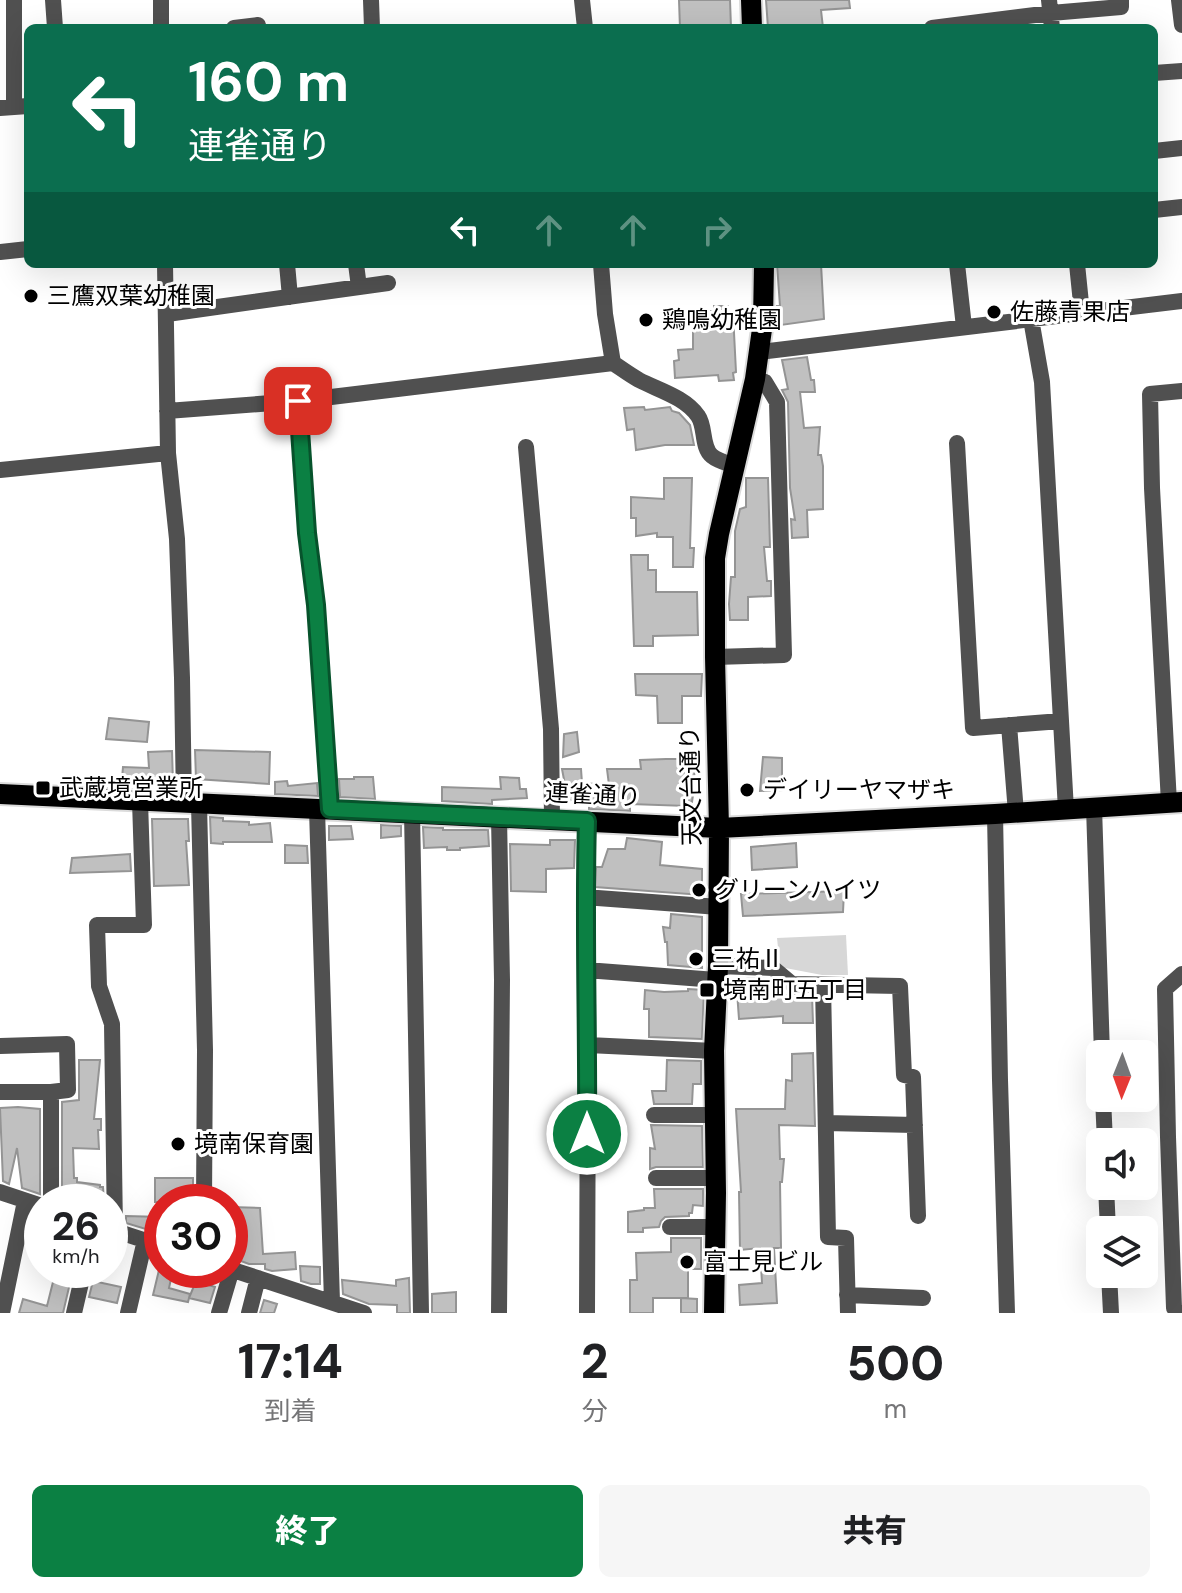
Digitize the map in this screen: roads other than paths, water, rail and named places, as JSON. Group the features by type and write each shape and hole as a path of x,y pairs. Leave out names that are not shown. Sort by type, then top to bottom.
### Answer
{"main road":[{"path":"751,0 752,24"},
{"name":"天文台通り","path":"714,1313 714,1051 719,907 715,558 760,352 764,268"},
{"name":"連雀通り","path":"0,794 719,828 1176,802"}],"street":[{"path":"14,0 14,107"},
{"path":"53,0 55,24"},
{"path":"161,0 161,24"},
{"path":"371,0 372,24"},
{"path":"582,0 585,24"},
{"path":"966,24 1121,7 1121,0"},
{"path":"1179,0 1182,25"},
{"path":"1158,73 1182,71"},
{"path":"1158,151 1182,148"},
{"path":"1158,210 1182,207"},
{"path":"0,252 24,249"},
{"path":"165,268 168,453 177,539 182,678 205,1050 204,1184"},
{"path":"287,268 290,297"},
{"path":"357,268 359,287"},
{"path":"601,268 613,363"},
{"path":"957,268 964,327"},
{"path":"1077,268 1082,313"},
{"path":"167,314 388,283"},
{"path":"760,352 1182,301"},
{"path":"1031,319 1042,382 1066,810"},
{"path":"167,411 298,401 613,363 690,408 701,423 710,455 735,466"},
{"path":"715,657 784,655 777,402 765,382 755,379"},
{"path":"1176,802 1152,488 1150,394 1182,391"},
{"path":"298,401 307,533 317,620 332,1302"},
{"path":"957,443 973,728 1061,721"},
{"path":"526,447 551,729 552,819"},
{"path":"0,470 168,453"},
{"path":"1009,725 1016,813"},
{"path":"112,1184 112,1024 99,986 97,925 144,925 140,801"},
{"path":"1094,807 1102,1040"},
{"path":"412,812 421,1313"},
{"path":"995,814 1007,1313"},
{"path":"499,817 502,980 499,1313"},
{"path":"587,821 584,897 588,1045 587,1313"},
{"path":"584,897 719,907"},
{"path":"586,970 717,973 773,968 792,984 900,986 904,1075 913,1077 918,1216"},
{"path":"1178,1313 1174,1308 1165,989 1182,974"},
{"path":"823,985 828,1237 846,1238 848,1313"},
{"path":"0,1046 67,1044 68,1090 0,1092"},
{"path":"588,1045 714,1051"},
{"path":"51,1092 51,1184"},
{"path":"654,1115 715,1115"},
{"path":"826,1123 915,1125"},
{"path":"656,1178 715,1178"},
{"path":"0,1192 24,1201"},
{"path":"2,1313 24,1206"},
{"path":"670,1227 715,1227"},
{"path":"128,1313 144,1244"},
{"path":"248,1275 364,1313"},
{"path":"249,1313 258,1278"},
{"path":"74,1313 80,1288"},
{"path":"219,1313 226,1288"},
{"path":"1110,1288 1111,1313"},
{"path":"847,1295 923,1298"}],"place":[{"name":"三鷹双葉幼稚園","path":"31,296"},
{"name":"佐藤青果店","path":"994,312"},
{"name":"鶏鳴幼稚園","path":"646,320"},
{"name":"武蔵境営業所","path":"43,788"},
{"name":"デイリーヤマザキ","path":"747,790"},
{"name":"グリーンハイツ","path":"699,890"},
{"name":"三祐Ⅱ","path":"696,959"},
{"name":"境南町五丁目","path":"707,990"},
{"name":"境南保育園","path":"178,1144"},
{"name":"富士見ビル","path":"687,1262"}]}
